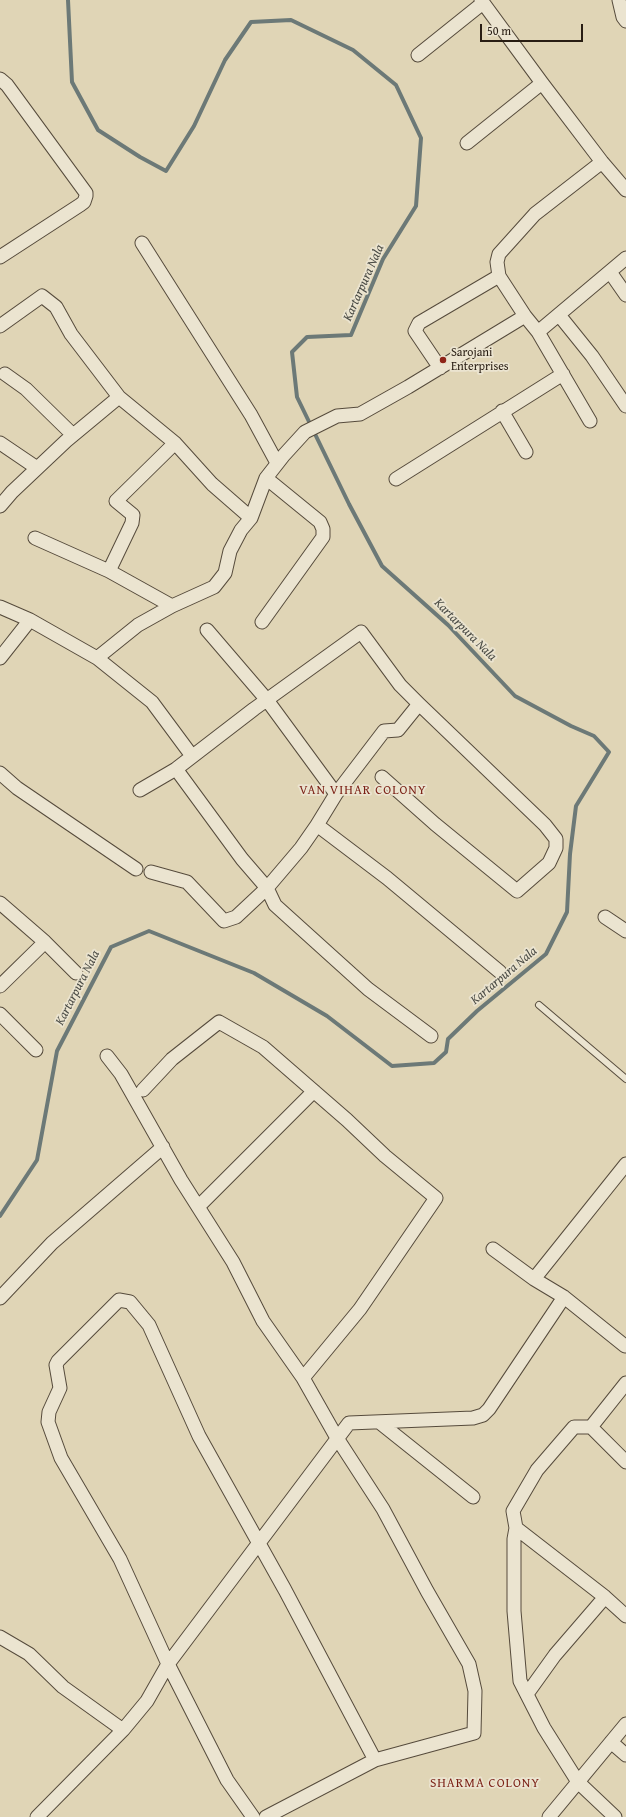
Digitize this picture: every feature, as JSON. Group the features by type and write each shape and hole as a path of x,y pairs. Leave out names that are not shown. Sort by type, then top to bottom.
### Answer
{"street":[{"path":"618,0 623,17 626,21"},
{"path":"418,54 482,2 602,162 626,190"},
{"path":"0,79 86,193 84,202 0,258"},
{"path":"467,143 542,83"},
{"path":"590,421 538,332 525,316 499,276 497,262 499,254 535,214 602,162"},
{"path":"142,243 251,415 277,463"},
{"path":"538,332 626,258"},
{"path":"610,272 626,295"},
{"path":"440,368 415,331 419,323 499,276"},
{"path":"0,326 42,296 56,307 71,334 119,398 175,443 212,484 251,518"},
{"path":"559,315 592,356 626,406"},
{"path":"97,658 138,626 172,606 214,588 225,573 230,551 241,530 251,518 266,478 277,463 305,432 337,416 360,414 440,368 525,316"},
{"path":"5,374 26,390 73,435"},
{"path":"396,479 563,374"},
{"path":"0,506 12,492 73,435 119,398"},
{"path":"502,411 526,452"},
{"path":"0,443 37,468"},
{"path":"110,571 132,523 133,515 116,501 175,443"},
{"path":"262,622 323,537 324,529 320,522 266,478"},
{"path":"35,538 110,571 172,606"},
{"path":"0,607 30,620 97,658 152,702 192,756"},
{"path":"0,658 30,620"},
{"path":"207,630 268,700 336,794"},
{"path":"140,790 176,769 361,632 400,685 540,820 556,839 556,848 549,863 517,891 435,824 382,777"},
{"path":"151,872 187,882 224,921 236,917 268,888 301,848 318,825 336,794 384,730 398,730 419,704"},
{"path":"176,769 242,860 268,888 275,905 368,989 431,1036"},
{"path":"0,773 17,788 136,869"},
{"path":"318,825 387,878 500,972"},
{"path":"0,903 45,942 76,973"},
{"path":"605,917 626,931"},
{"path":"0,986 45,942"},
{"path":"0,1014 36,1050"},
{"path":"143,1090 172,1058 219,1022 262,1047 385,1156 436,1198 360,1309 303,1378"},
{"path":"107,1056 121,1074 181,1180 233,1262 263,1321 303,1378 337,1438 383,1509 427,1591 469,1664 475,1691 474,1733 375,1760 266,1817"},
{"path":"198,1207 314,1092"},
{"path":"0,1298 52,1243 163,1147"},
{"path":"534,1279 626,1164"},
{"path":"493,1249 534,1279 564,1297 626,1345"},
{"path":"37,1817 123,1730 147,1701 168,1664 349,1423 473,1418 482,1415 489,1409 564,1297"},
{"path":"253,1817 227,1780 168,1664 120,1558 61,1458 48,1422 49,1412 60,1388 56,1366 58,1361 119,1300 130,1302 148,1325 199,1436 285,1590 375,1760"},
{"path":"591,1427 626,1383"},
{"path":"379,1422 474,1497"},
{"path":"615,1817 578,1782 544,1728 520,1680 514,1611 514,1539 516,1528 513,1510 537,1470 574,1427 591,1427 626,1462"},
{"path":"516,1528 605,1597 626,1616"},
{"path":"527,1694 555,1655 605,1597"},
{"path":"0,1637 29,1654 63,1687 123,1730"},
{"path":"549,1817 626,1724"},
{"path":"611,1742 626,1754"}],"lane":[{"path":"539,1005 626,1079"}],"waterway":[{"name":"Kartarpura Nala","path":"0,1216 37,1160 57,1051 111,947 149,931 254,973 327,1016 392,1066 434,1063 446,1052 448,1039 477,1011 546,954 567,912 570,854 576,806 609,752 594,736 571,726 515,696 448,625 382,566 349,504 297,397 292,352 307,337 351,335 383,259 416,206 421,138 396,85 353,50 291,20 251,22 225,60 194,126 166,171 140,157 98,130 72,82 68,0"}],"place":[{"name":"Sarojani Enterprises","path":"443,360"}],"district":[{"name":"VAN VIHAR COLONY","path":"363,791"},
{"name":"SHARMA COLONY","path":"485,1784"}]}
